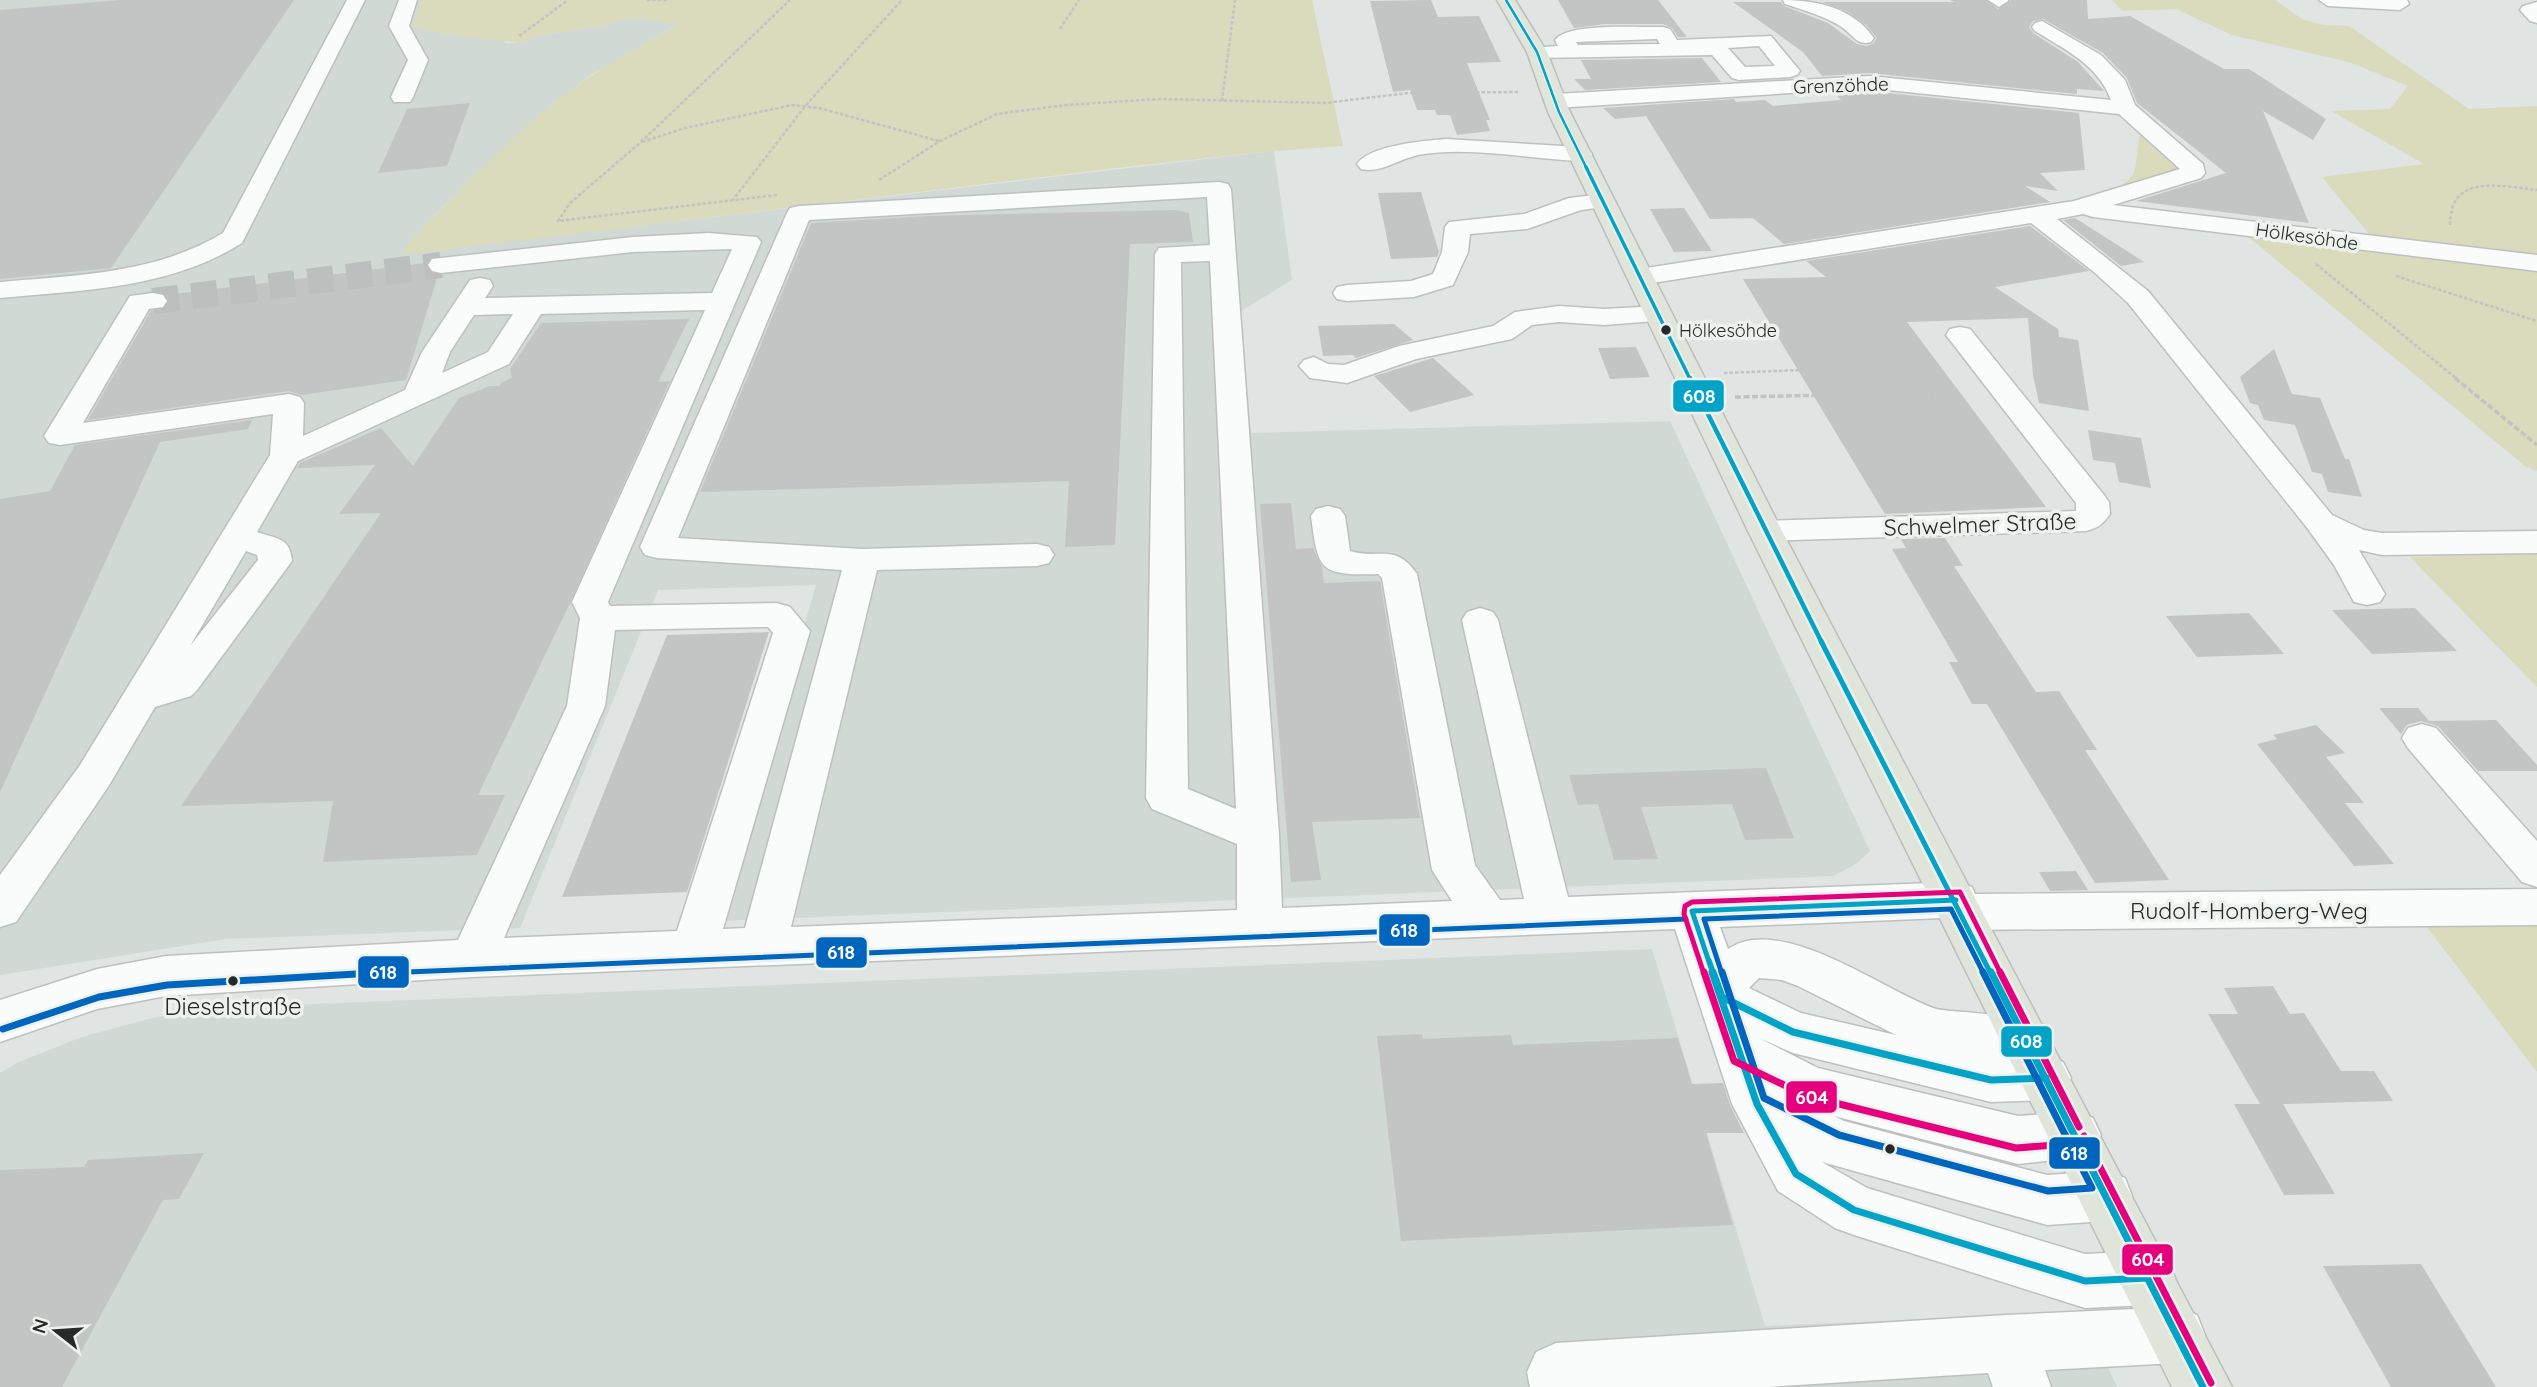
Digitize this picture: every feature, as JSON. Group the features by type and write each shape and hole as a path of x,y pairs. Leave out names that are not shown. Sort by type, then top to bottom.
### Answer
{"main road":[{"path":"1506,0 1537,52 1580,154 1765,531 2203,1387"}],"street":[{"path":"0,290 141,273 181,264 220,248 233,238 356,0"},
{"path":"401,97 418,60 399,26 408,0"},
{"path":"1792,0 1843,18 1855,26 1864,38"},
{"path":"2329,0 2400,4"},
{"path":"2537,8 2530,10 2537,17"},
{"name":"Hölkesöhde","path":"1640,277 2077,208 2193,173 2191,164 2125,108 2114,80 2094,59 2042,27"},
{"path":"1537,52 1718,49 1739,74 1790,71 1764,40 1672,48"},
{"name":"Grenzöhde","path":"1556,102 1869,82 2125,108"},
{"path":"1369,164 1386,155 1451,146 1580,154"},
{"path":"1037,555 862,559 657,547 799,213 1219,189 1258,835 1260,928"},
{"path":"1347,293 1414,289 1444,279 1455,252 1458,227 1527,222 1578,203 1603,201"},
{"name":"Hölkesöhde","path":"2077,208 2278,231 2382,247 2537,263"},
{"path":"2035,214 2103,266 2138,297 2320,522 2350,562 2367,594"},
{"path":"441,265 699,239 748,242 590,602 598,618 586,706 472,958"},
{"path":"1223,253 1168,254 1167,798 1258,835"},
{"path":"418,394 436,352 495,260"},
{"path":"0,909 94,776 286,455 289,403 60,436 140,303 153,301"},
{"path":"467,307 722,301"},
{"path":"286,455 499,358 532,306"},
{"path":"1314,366 1321,372 1347,374 1409,352 1502,333 1525,318 1559,314 1604,317 1658,314"},
{"name":"Schwelmer Straße","path":"1765,531 2086,521 2093,514 2092,502 1960,335"},
{"path":"1328,516 1334,557 1350,564 1386,563 1399,574 1454,870 1486,917"},
{"path":"2320,522 2355,539 2382,544 2537,542"},
{"path":"763,947 862,559"},
{"path":"598,618 777,615 792,631 694,949"},
{"path":"1480,620 1550,915"},
{"path":"2422,738 2537,870"},
{"path":"0,1021 97,989 166,976 232,970 1486,917 1959,906"},
{"name":"Rudolf-Homberg-Weg","path":"1959,906 2537,907"},
{"path":"1692,911 1757,1104 1796,1174 1854,1210 2085,1281 2147,1278"},
{"path":"1722,997 1730,973 1751,958 1784,961 1814,972 1929,1029 2036,1059"},
{"path":"1722,997 1793,1032 1991,1080 2036,1059"},
{"path":"1739,1054 1810,1088 2018,1140 2075,1135"},
{"path":"1757,1104 1836,1143 2047,1200 2106,1195"},
{"path":"1559,1387 1556,1372 2014,1365 2176,1335"}],"path":[{"path":"519,36 568,0"},
{"path":"647,0 664,0"},
{"path":"786,194 558,221 570,203 641,142 790,0"},
{"path":"731,201 806,105 902,0"},
{"path":"1060,29 1079,0"},
{"path":"1222,101 1235,0"},
{"path":"867,182 881,180 940,141 997,114 1066,105 1147,100 1325,103 1408,93 1556,102"},
{"path":"641,142 685,128 792,105 806,105 940,141"},
{"path":"2468,256 2449,223 2450,204 2457,194 2474,188 2537,190"},
{"path":"2278,231 2537,445"},
{"path":"2396,276 2537,321"},
{"path":"1694,386 1833,369 1908,366 1903,359"},
{"path":"1828,362 1833,369"},
{"path":"1694,386 1852,395 1930,393 1934,398"},
{"path":"1852,395 1855,400"}],"shaded area":[{"path":"0,0 421,0 413,26 444,34 501,40 506,43 520,43 538,36 629,18 680,23 592,74 548,108 445,204 399,254 1274,151 1292,280 1241,311 1251,433 1670,421 1870,851 1856,864 1833,876 719,921 816,585 658,590 520,928 226,939 0,975"},
{"path":"1652,949 1765,1326 2083,1312 2117,1387 0,1387 0,1073 19,1062 82,1037 152,1018 218,1008"}],"green space":[{"path":"421,0 1312,0 1343,146 1133,166 398,255 466,183 514,137 564,95 624,55 679,24 629,18 538,36 520,43 444,34 413,26"},
{"path":"2112,0 2275,0 2302,19 2323,25 2349,26 2469,109 2537,106 2537,471 2525,466 2245,234 2393,253 2369,234 2322,177 2424,164 2331,111 2390,109 2408,86 2349,62 2232,35 2176,9 2122,11"},
{"path":"2119,112 2180,166 2178,171 2106,195 2131,177 2136,165 2140,134"},
{"path":"2537,554 2537,687 2410,557"},
{"path":"2537,918 2537,1072 2421,919"}],"building":[{"path":"121,0 294,0 111,268 0,279 0,10"},
{"path":"1431,0 1438,17 1479,16 1501,62 1467,63 1490,120 1486,120 1490,131 1457,135 1450,115 1437,115 1435,110 1417,110 1410,90 1393,92 1370,1"},
{"path":"1558,0 1658,0 1687,37 1678,37 1672,28 1663,24 1605,24 1574,28"},
{"path":"1950,0 1986,0 1998,9 2011,0 2087,0 2088,19 2130,16 2224,69 2249,69 2326,119 2313,140 2263,111 2309,223 2136,201 2226,173 2137,103 2127,78 2103,53 2043,19 2033,21 2029,27 2033,33 2078,62 2104,91 2077,89 2077,94 1869,73 1822,76 1803,52 1733,2 1781,2 1784,6 1828,23 1857,44 1866,46 1873,44 1877,38 1867,26 1846,11 1822,2 1954,2"},
{"path":"1702,58 1721,82 1585,90 1574,79 1591,79 1581,60"},
{"path":"1869,91 2079,113 2085,170 2040,173 2058,191 2025,186 2050,202 1784,244 1753,218 1710,219 1646,116 1615,119 1603,108 1734,99 1736,102 1765,100 1773,106 1841,100 1835,93"},
{"path":"470,103 447,166 378,173 407,109"},
{"path":"1421,192 1439,252 1437,257 1391,259 1378,193"},
{"path":"1684,208 1712,251 1674,252 1650,209"},
{"path":"1176,210 1189,213 1193,242 1130,244 1115,545 1065,547 1069,481 700,492 811,223 928,216"},
{"path":"2075,218 2144,262 2121,266 2063,220"},
{"path":"2030,226 2089,271 1995,287 2058,329 2059,337 2078,340 2089,411 2039,403 2033,375 2028,318 1907,322 2046,507 1885,514 1743,279 1826,277 1806,261"},
{"path":"426,263 430,272 438,275 406,380 301,395 289,391 88,420 151,311 163,310 169,302 166,295"},
{"path":"689,319 658,382 670,381 570,603 478,795 505,795 477,855 323,862 333,801 181,806 381,513 339,514 375,465 297,468 300,463 381,428 413,466 459,398 490,386 499,386 512,378 510,369 541,323"},
{"path":"1394,324 1413,340 1356,358 1353,355 1323,356 1318,326"},
{"path":"1636,347 1650,377 1610,379 1598,348"},
{"path":"2274,349 2292,394 2320,398 2345,459 2349,459 2362,497 2328,492 2322,474 2312,472 2295,425 2264,420 2258,405 2250,403 2240,377"},
{"path":"1433,358 1474,395 1410,412 1374,376"},
{"path":"252,420 248,429 160,442 0,792 0,499 50,491 75,445"},
{"path":"2088,430 2141,438 2151,488 2119,482 2115,463 2093,460"},
{"path":"1291,503 1296,549 1313,548 1322,567 1324,583 1380,581 1420,818 1312,822 1321,880 1291,882 1260,504"},
{"path":"1945,538 1963,566 1954,566 2036,692 2059,691 2097,750 2085,750 2169,880 2095,883 1987,704 1972,704 1949,662 1958,662 1892,549 1906,548 1901,539"},
{"path":"2415,608 2457,651 2372,654 2332,610"},
{"path":"2249,613 2284,654 2197,657 2166,616"},
{"path":"769,632 687,892 562,897 667,635"},
{"path":"2379,708 2418,708 2429,721 2496,720 2537,765 2537,771 2478,771 2438,726 2421,721 2407,725 2401,734"},
{"path":"2316,725 2345,753 2326,757 2364,803 2345,803 2394,864 2354,866 2257,744 2277,739 2273,735"},
{"path":"1766,768 1794,838 1745,840 1732,804 1641,807 1658,859 1614,860 1598,804 1578,805 1569,775"},
{"path":"2076,871 2088,890 2050,891 2039,872"},
{"path":"2273,986 2290,1014 2304,1013 2341,1071 2374,1071 2393,1101 2283,1104 2335,1194 2284,1195 2234,1104 2260,1104 2208,1014 2238,1014 2224,988"},
{"path":"1422,1034 1423,1039 1511,1035 1513,1045 1678,1038 1692,1084 1723,1083 1744,1133 1706,1133 1733,1225 1401,1241 1377,1036"},
{"path":"204,1153 179,1199 163,1200 62,1387 0,1387 0,1170 84,1167 88,1160"},
{"path":"2421,1264 2496,1387 2391,1387 2323,1266"}],"tunnel":[{"path":"153,301 441,265"}],"transit line":[{"name":"608","path":"1506,0 1537,52 1559,112 1765,531 2203,1387"},
{"name":"604","path":"2068,1144 2016,1148 1807,1096 1734,1061 1684,914 1685,906 1692,902 1960,892 2079,1127"},
{"name":"608","path":"1692,911 1956,900"},
{"name":"618","path":"1951,909 2092,1188 2048,1191 1839,1135 1764,1098 1704,919 1951,909"},
{"name":"608","path":"1692,911 1757,1104 1796,1174 1854,1210 2085,1281 2147,1278"},
{"name":"618","path":"3,1029 99,997 167,985 472,967 1686,919"},
{"name":"608","path":"1709,960 1722,997 1793,1032 1991,1080 2046,1078"},
{"name":"604","path":"2084,1136 2211,1383"}],"place":[{"name":"Hölkesöhde","path":"1666,330"},
{"name":"Dieselstraße","path":"233,981"}]}
